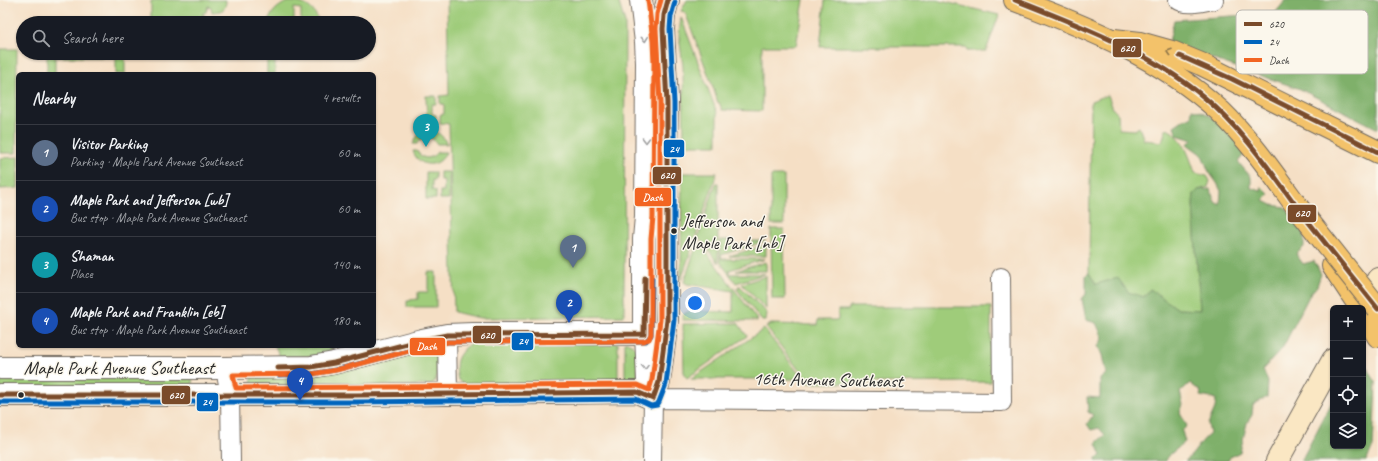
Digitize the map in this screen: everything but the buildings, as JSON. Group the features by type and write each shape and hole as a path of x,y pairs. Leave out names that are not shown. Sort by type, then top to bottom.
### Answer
{"main road":[{"path":"1015,0 1114,40 1165,69 1210,102 1234,125 1260,156 1292,200 1378,309"},
{"path":"1114,40 1140,43 1179,55 1232,79 1378,152"},
{"path":"1292,200 1359,305"},
{"path":"1363,305 1378,279"},
{"path":"1366,316 1378,336"},
{"path":"1278,461 1330,366"}],"street":[{"path":"641,0 647,63 644,334 646,381 653,399"},
{"path":"652,461 653,399 658,382 665,338 667,305 667,103 663,29 665,9 668,0"},
{"path":"1178,0 1182,3 1188,3 1214,0"},
{"name":"16th Avenue Southeast","path":"653,399 1002,402 1001,277"},
{"name":"Maple Park Avenue Southeast","path":"0,368 311,367 334,363 447,335 644,334 665,338"},
{"path":"447,335 448,394"},
{"path":"225,368 230,395 231,461"},
{"name":"Maple Park Avenue Southeast","path":"0,395 637,392 653,399"}],"green space":[{"path":"226,0 223,10 212,12 211,7 208,6 206,12 202,14 205,16 151,16 151,1"},
{"path":"447,0 618,0 625,23 624,316 480,318 454,312 449,124 440,123 440,115 444,114 444,104 440,104 440,96 449,95"},
{"path":"687,0 804,0 796,46 762,46 762,111 722,110 719,102 718,103 685,12 681,11"},
{"path":"825,0 937,0 999,15 986,51 967,51 966,47 820,47"},
{"path":"1286,0 1378,0 1378,129 1300,89 1256,74 1368,74 1368,10 1278,10"},
{"path":"287,2 303,4 308,6 316,16 301,16 301,9 294,8 294,16 271,16 280,6"},
{"path":"1236,16 1236,67 1169,42 1174,20"},
{"path":"681,17 717,113 717,145 684,145 683,67 679,35"},
{"path":"0,49 16,49 16,153 0,153"},
{"path":"47,60 55,60 55,72 47,72"},
{"path":"116,60 125,60 125,72 116,72"},
{"path":"267,60 275,60 275,72 267,72"},
{"path":"1108,95 1113,109 1118,114 1119,129 1135,130 1139,127 1144,140 1162,142 1166,129 1172,132 1185,147 1195,173 1207,176 1210,181 1208,187 1198,190 1194,194 1193,204 1200,310 1178,309 1150,289 1144,297 1096,284 1089,273 1091,101"},
{"path":"426,96 436,96 436,104 432,104 432,114 436,115 436,123 427,123"},
{"path":"1192,109 1209,115 1216,120 1246,152 1238,162 1251,177 1251,188 1261,191 1262,187 1269,194 1264,201 1272,205 1285,207 1304,230 1304,247 1296,254 1303,264 1314,261 1321,274 1317,286 1310,294 1282,349 1263,369 1268,382 1267,397 1253,405 1252,415 1247,423 1240,452 1230,457 1228,461 1185,461 1210,434 1208,424 1215,408 1216,399 1200,396 1201,392 1190,383 1180,392 1183,405 1180,412 1187,426 1182,431 1185,442 1167,457 1166,461 1096,461 1096,458 1101,456 1096,443 1105,435 1099,428 1091,430 1087,424 1093,415 1088,412 1087,397 1100,398 1100,379 1106,374 1102,355 1098,346 1103,338 1096,323 1086,320 1082,299 1086,294 1086,275 1089,273 1096,284 1118,278 1128,292 1144,297 1150,289 1178,309 1200,310 1193,204 1194,194 1198,190 1210,189 1215,202 1220,205 1221,191 1209,172 1202,155 1187,144 1193,140 1177,135 1174,126 1191,117"},
{"path":"430,130 440,135 447,144 437,144 435,141 427,137 419,141 417,144 413,144 419,134"},
{"path":"413,151 417,151 421,156 427,158 435,155 437,152 446,152 443,158 439,161 434,164 429,164 419,161"},
{"path":"16,157 16,188 0,189 0,158"},
{"path":"426,172 435,172 435,180 432,180 432,190 436,191 436,199 426,199"},
{"path":"440,172 449,172 449,199 440,199 440,191 444,191 444,180 440,180"},
{"path":"682,173 717,173 681,280"},
{"path":"771,176 784,176 784,224 771,224"},
{"path":"716,183 718,183 718,263 698,237"},
{"path":"771,229 784,229 785,299 772,299"},
{"path":"720,240 734,240 734,245 751,245 752,241 766,241 721,255 722,259 765,259 729,270 730,274 765,274 736,283 720,262"},
{"path":"698,241 758,321 683,320 683,314 690,311 733,312 733,291 687,284 684,282"},
{"path":"766,245 766,256 729,256"},
{"path":"766,262 766,271 736,271"},
{"path":"428,272 436,272 436,307 407,307 407,301 418,299 418,292 428,292"},
{"path":"766,276 766,309 742,284"},
{"path":"739,285 767,313 766,321 762,321 736,288 739,288"},
{"path":"849,307 991,307 991,382 809,383 766,327 771,324 817,325 818,320 838,320 838,310 849,310"},
{"path":"738,323 747,336 687,378 684,375 683,324"},
{"path":"764,329 803,379 691,379"},
{"path":"625,341 633,345 637,350 638,377 636,382 625,388"},
{"path":"470,343 618,343 618,386 471,389 458,380 456,368 459,356"},
{"path":"276,348 334,348 324,356 280,357"},
{"path":"431,349 437,354 437,377 432,385 251,388 252,375 384,359"},
{"path":"1366,367 1376,382 1373,447 1366,461 1301,461 1330,406 1330,449 1366,449"},
{"path":"192,374 193,389 0,390 0,376"}],"transit line":[{"name":"Dash","path":"648,0 654,63 651,334 649,339 644,341 448,342 336,370 312,374 233,375 236,388 637,385 649,390 652,380 660,320 660,103 656,29 657,14 661,0"},
{"name":"620","path":"0,395 356,395 637,392 653,399 659,382 667,320 667,103 663,29 664,15 668,0"},
{"name":"620","path":"1015,0 1090,30 1138,54 1184,82 1205,98 1243,136 1307,220 1378,309"},
{"name":"24","path":"0,402 356,402 636,399 651,406 657,405 666,384 674,320 674,103 670,29 671,16 675,2"},
{"name":"620","path":"1180,56 1232,79 1378,152"},
{"name":"620","path":"278,368 311,367 334,363 447,335 644,334 645,278"},
{"name":"24","path":"278,375 311,374 335,370 448,342 646,341 651,335 652,278"}],"place":[{"name":"Shaman","path":"426,147"},
{"name":"Jefferson and Maple Park [nb]","path":"674,231"},
{"name":"Visitor Parking","path":"573,268"},
{"name":"Maple Park and Jefferson [wb]","path":"569,323"},
{"name":"Maple Park and Franklin [eb]","path":"300,401"}]}
